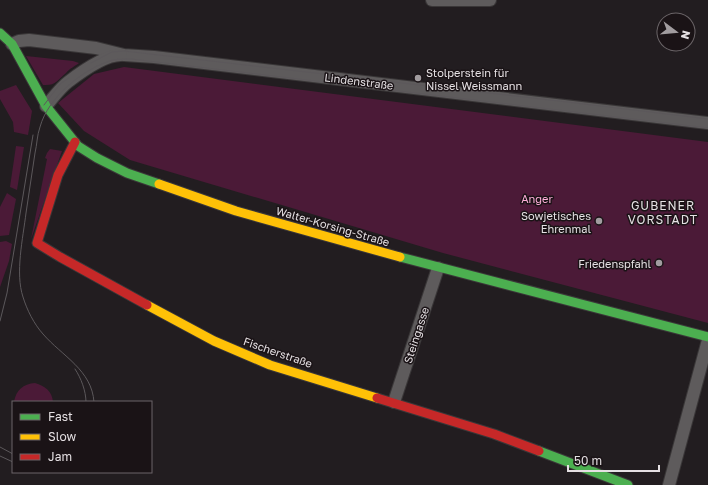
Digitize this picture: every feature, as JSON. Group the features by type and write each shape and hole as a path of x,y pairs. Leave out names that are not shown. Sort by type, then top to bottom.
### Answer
{"street":[{"path":"432,0 490,0"},
{"name":"Walter-Korsing-Straße","path":"0,33 12,44 46,106 78,146 97,158 127,173 236,211 438,268 708,339"},
{"name":"Lindenstraße","path":"12,44 19,41 29,40 96,48 124,55 708,123"},
{"path":"46,106 67,82 90,67 114,55 124,55"},
{"name":"Fischerstraße","path":"75,142 58,176 37,243 214,342 270,364 494,434 628,485"},
{"name":"Steingasse","path":"394,402 438,268"},
{"path":"669,485 708,339"}],"green space":[{"path":"26,56 79,63 51,85 43,85"},
{"name":"Anger","path":"124,67 708,142 708,323 443,253 130,160 84,131 58,103 94,74"},
{"path":"16,85 32,111 28,135 14,132 13,122 0,99 0,91"},
{"path":"16,146 24,147 17,190 10,187"},
{"path":"50,149 62,151 31,239 47,159 45,158"},
{"path":"7,193 16,199 9,235 0,236 0,207"},
{"path":"6,241 12,244 9,261 0,287 0,242"},
{"path":"35,383 42,386 50,392 53,401 14,401 18,391 27,385"}],"tram line":[{"path":"91,63 112,52 124,51 708,119"},
{"path":"94,401 88,381 82,372 43,334 31,317 21,288 20,266 39,130 44,116 59,95 69,85 79,77 102,64 113,60 131,59 708,128"},
{"path":"44,105 60,84 69,78"},
{"path":"0,321 7,293 33,135"},
{"path":"75,369 83,385 86,401"},
{"path":"0,447 12,453"},
{"path":"0,456 12,462"}],"traffic: fast":[{"path":"0,33 12,44 46,106 78,146 97,158 127,173 159,184"},
{"path":"400,257 708,337"},
{"path":"539,451 628,485"}],"traffic: slow":[{"path":"159,184 236,211 400,257"},
{"path":"147,305 214,341 270,365 377,398"}],"traffic: jam":[{"path":"75,142 58,175 37,243 147,305"},
{"path":"377,398 494,434 539,451"}],"place":[{"name":"Stolperstein für Nissel Weissmann","path":"418,78"},
{"name":"Sowjetisches Ehrenmal","path":"599,221"},
{"name":"Friedenspfahl","path":"659,263"}],"district":[{"name":"GUBENER VORSTADT","path":"663,212"}]}
